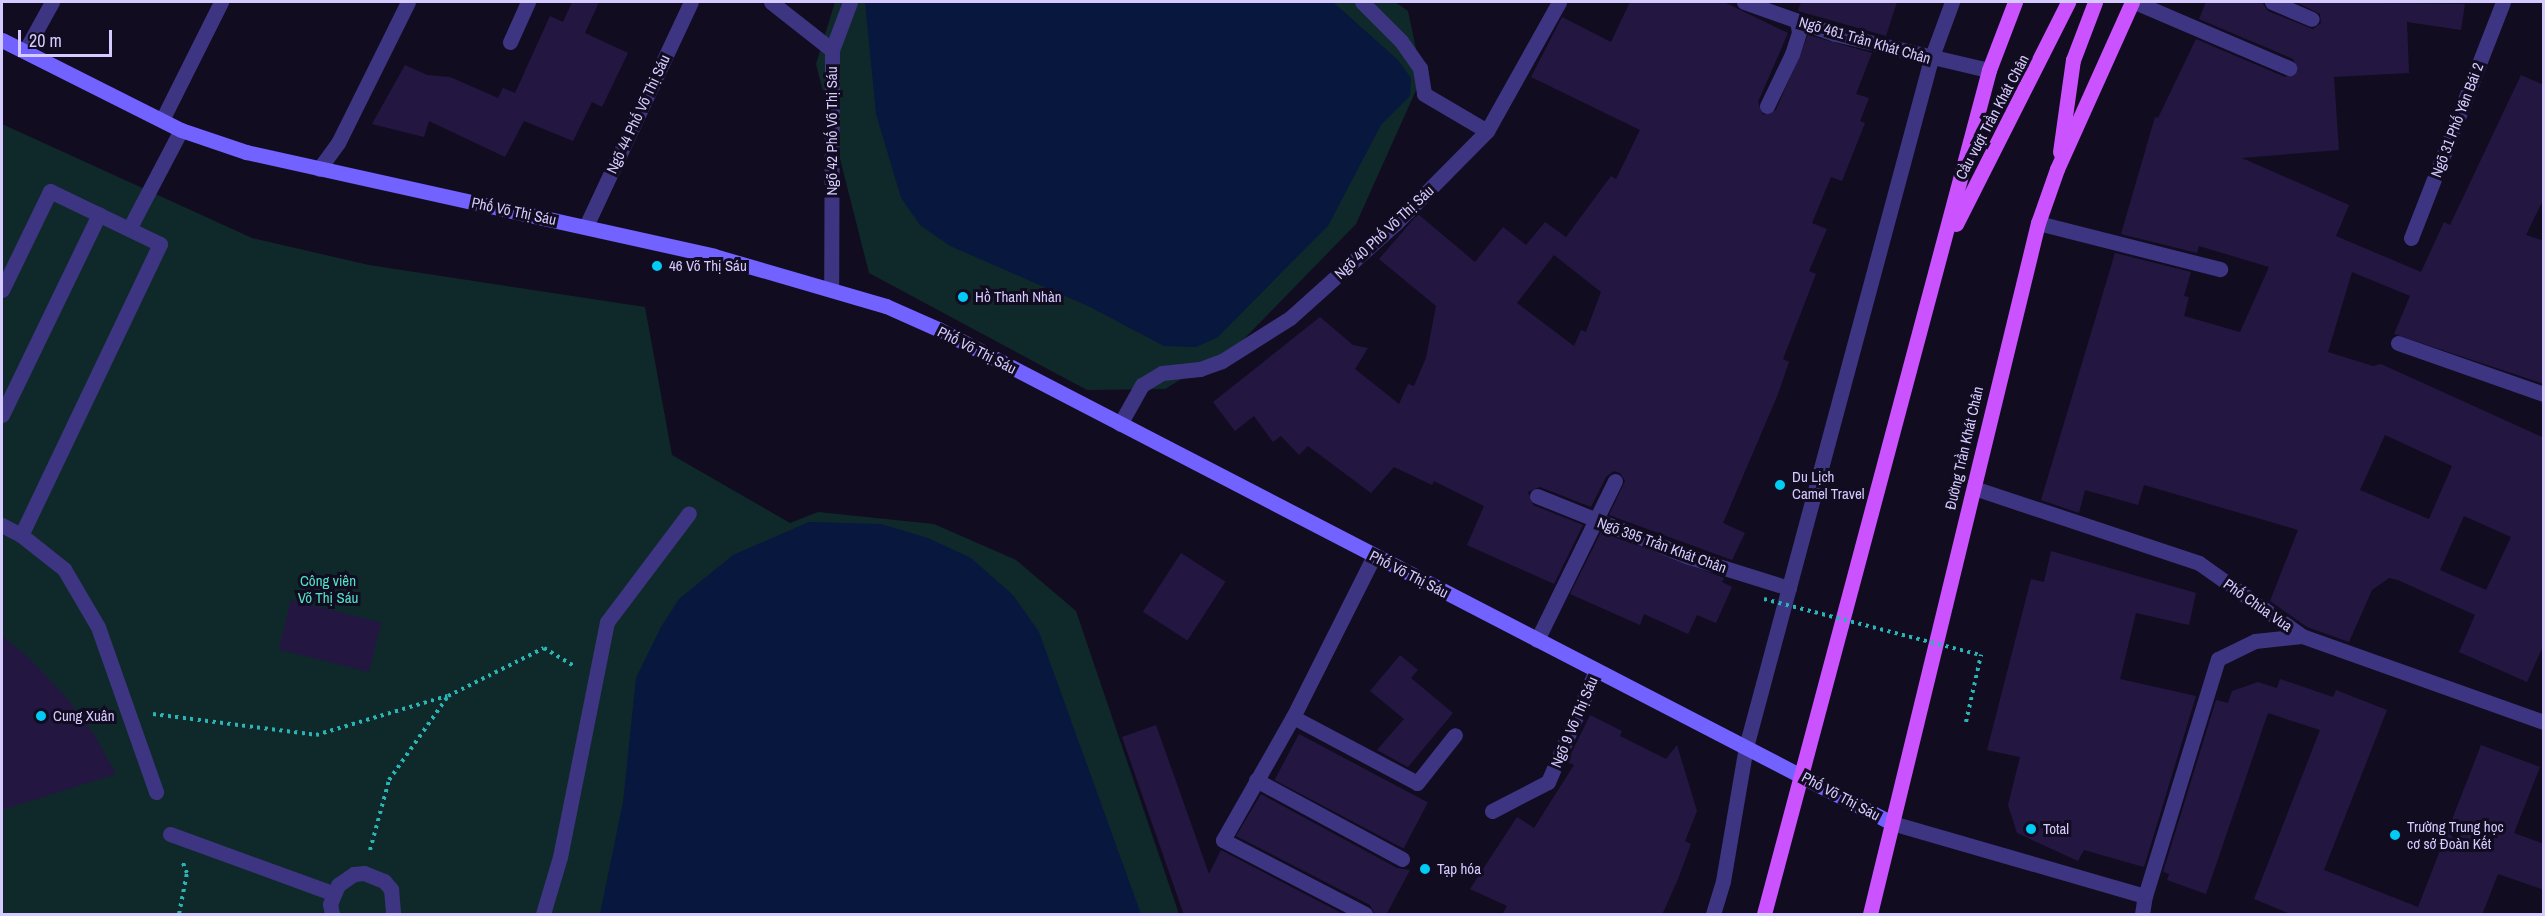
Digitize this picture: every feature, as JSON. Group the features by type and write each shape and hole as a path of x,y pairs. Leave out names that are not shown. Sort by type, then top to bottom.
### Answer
{"main road":[{"path":"1764,915 1944,248 1989,70 2015,2"},
{"name":"Cầu vượt Trần Khát Chân","path":"1944,248 2068,2"},
{"path":"2057,170 2073,60 2095,2"},
{"name":"Đường Trần Khát Chân","path":"1870,915 2038,223 2057,170 2133,2"}],"street":[{"path":"25,51 52,2"},
{"path":"162,120 221,2"},
{"path":"320,169 338,143 408,2"},
{"path":"510,42 528,2"},
{"name":"Ngõ 44 Phố Võ Thị Sáu","path":"586,226 691,2"},
{"name":"Ngõ 42 Phố Võ Thị Sáu","path":"771,2 832,50 831,289"},
{"path":"832,50 850,2"},
{"path":"1362,2 1401,42 1420,68 1424,94 1487,131"},
{"name":"Ngõ 40 Phố Võ Thị Sáu","path":"1120,424 1142,385 1162,373 1200,369 1221,361 1290,318 1396,223 1487,131 1559,2"},
{"name":"Ngõ 461 Trần Khát Chân","path":"1744,2 1797,21 1931,59 1989,70"},
{"path":"1713,915 1723,881 1746,747 1931,59 1952,2"},
{"path":"2133,2 2289,68"},
{"path":"2272,2 2312,19"},
{"name":"Ngõ 31 Phố Yên Bái 2","path":"2411,238 2503,2"},
{"path":"1767,106 1792,54 1799,32 1797,21"},
{"name":"Phố Võ Thị Sáu","path":"2,40 181,130 246,152 714,256 831,289 938,329 1892,823"},
{"path":"129,230 181,130"},
{"path":"2,290 50,191 160,244 21,535"},
{"path":"2,415 99,214"},
{"path":"2038,223 2220,269"},
{"path":"2398,343 2544,393"},
{"path":"1537,640 1597,522 1615,481"},
{"name":"Phố Chùa Vua","path":"1974,488 2199,563 2302,636 2544,722"},
{"name":"Ngõ 395 Trần Khát Chân","path":"1537,495 1597,522 1686,556 1789,588"},
{"path":"543,915 560,857 607,622 689,513"},
{"path":"2,525 21,535 64,569 98,627 156,792"},
{"path":"1365,915 1223,840 1293,717 1374,556"},
{"path":"2142,915 2145,896 2218,659 2255,641 2302,636"},
{"name":"Ngõ 9 Võ Thị Sáu","path":"1492,810 1548,782 1596,670"},
{"path":"1293,717 1417,783 1455,735"},
{"path":"1256,780 1402,859"},
{"path":"1892,823 2145,896"},
{"path":"170,834 332,893"},
{"path":"332,915 332,893 345,878 364,873 384,881 391,889 393,915"}],"path":[{"path":"1764,599 1981,655 1966,722"},
{"path":"127,711 316,735 448,696 544,648 595,678"},
{"path":"364,873 389,780 448,696"}],"green space":[{"name":"Hồ Thanh Nhàn","path":"835,2 1395,2 1408,11 1422,77 1356,224 1239,344 1165,389 1087,390 869,273 816,64"},
{"name":"Công viên Võ Thị Sáu","path":"2,124 252,238 369,265 645,307 672,455 790,523 818,512 934,524 1016,560 1076,611 1179,914 2,914"}],"water":[{"name":"Hồ Thanh Nhàn","path":"865,2 1333,2 1398,60 1411,78 1410,96 1381,125 1328,226 1218,337 1196,347 1164,346 1088,306 950,246 920,225 901,198 876,114"},
{"path":"809,522 881,524 928,538 971,558 1013,595 1039,632 1141,914 600,914 623,802 636,678 661,627 679,599 733,555"}],"building":[{"path":"572,2 599,2 585,33 628,53 602,107 592,102 573,141 524,121 505,157 429,121 424,137 372,124 405,65 427,75 450,77 498,98 503,88 515,93 550,16 563,22"},
{"path":"1630,2 1724,2 1788,33 1758,102 1763,115 1776,110 1808,35 1872,53 1856,94 1869,98 1860,121 1865,123 1842,181 1831,177 1812,223 1827,229 1809,271 1816,274 1783,359 1789,362 1778,394 1723,523 1745,533 1732,560 1609,515 1625,481 1620,473 1614,471 1606,477 1591,507 1540,487 1528,492 1533,505 1583,525 1554,584 1467,545 1484,506 1434,481 1432,485 1394,467 1371,493 1308,446 1299,455 1281,436 1273,442 1254,416 1235,431 1213,402 1320,317 1353,345 1368,348 1355,369 1399,404 1408,384 1414,386 1426,358 1436,306 1379,259 1418,214 1475,262 1503,227 1526,245 1545,222 1566,237 1611,176 1616,179 1640,130 1531,77 1562,17 1611,42","holes":["1554,255 1601,292 1586,332 1581,330 1574,346 1517,303"]},
{"path":"1801,2 1897,2 1886,36 1798,11"},
{"path":"2206,2 2262,2 2268,11 2313,29 2321,23 2320,14 2296,2 2465,4 2461,30 2407,22 2409,73 2334,77 2339,150 2242,158 2349,205 2336,236 2421,272 2444,222 2450,225 2521,75 2544,85 2544,198 2526,235 2544,241 2544,384 2394,334 2410,296 2352,272 2328,352 2373,366 2381,364 2544,438 2544,644 2527,682 2459,652 2475,615 2398,580 2389,578 2372,590 2349,642 2307,627 2270,601 2298,530 2144,485 2138,505 2085,490 2079,513 2041,500 2115,253 2191,272 2184,296 2189,297 2184,316 2240,332 2269,267 2199,246 2197,253 2121,234 2155,117 2158,118 2196,39 2285,77 2298,71 2293,59 2199,19","holes":["2385,435 2452,466 2429,519 2360,490","2464,516 2511,537 2486,590 2440,570"]},
{"path":"1601,532 1724,578 1722,582 1732,587 1716,623 1697,615 1688,634 1644,614 1640,625 1570,594"},
{"path":"2051,551 2196,593 2189,625 2136,613 2120,679 2196,696 2144,867 2084,850 2078,861 2017,833 2008,805 2020,757 1987,750 2031,579 2044,582"},
{"path":"1181,553 1225,582 1187,641 1143,612"},
{"path":"291,600 381,622 369,672 279,649"},
{"name":"Cung Xuân","path":"2,636 28,657 66,697 94,734 116,774 2,810"},
{"path":"1400,655 1418,670 1411,678 1453,713 1408,767 1377,750 1404,719 1370,691"},
{"path":"2280,679 2333,697 2336,690 2387,710 2324,870 2418,907 2481,745 2540,767 2514,833 2544,844 2544,890 2498,874 2482,915 2293,915 2254,899 2320,730 2268,713 2206,894 2167,880 2169,874 2163,872 2216,700 2228,703 2232,691 2258,682 2277,688"},
{"path":"1590,715 1622,731 1620,736 1666,759 1677,745 1697,811 1685,841 1691,844 1678,879 1662,915 1502,915 1507,906 1470,889 1517,817 1534,828 1574,765 1567,762"},
{"path":"1156,725 1209,874 1221,850 1345,915 1184,915 1122,737"},
{"path":"1299,734 1428,803 1403,848 1275,780"},
{"path":"1261,794 1397,868 1410,870 1386,915 1375,915 1370,905 1236,836"}],"place":[{"name":"46 Võ Thị Sáu","path":"657,266"},
{"name":"Hồ Thanh Nhàn","path":"963,297"},
{"name":"Du Lịch Camel Travel","path":"1780,485"},
{"name":"Cung Xuân","path":"41,716"},
{"name":"Total","path":"2031,829"},
{"name":"Trường Trung học cơ sở Đoàn Kết","path":"2395,835"},
{"name":"Tạp hóa","path":"1425,869"}]}
